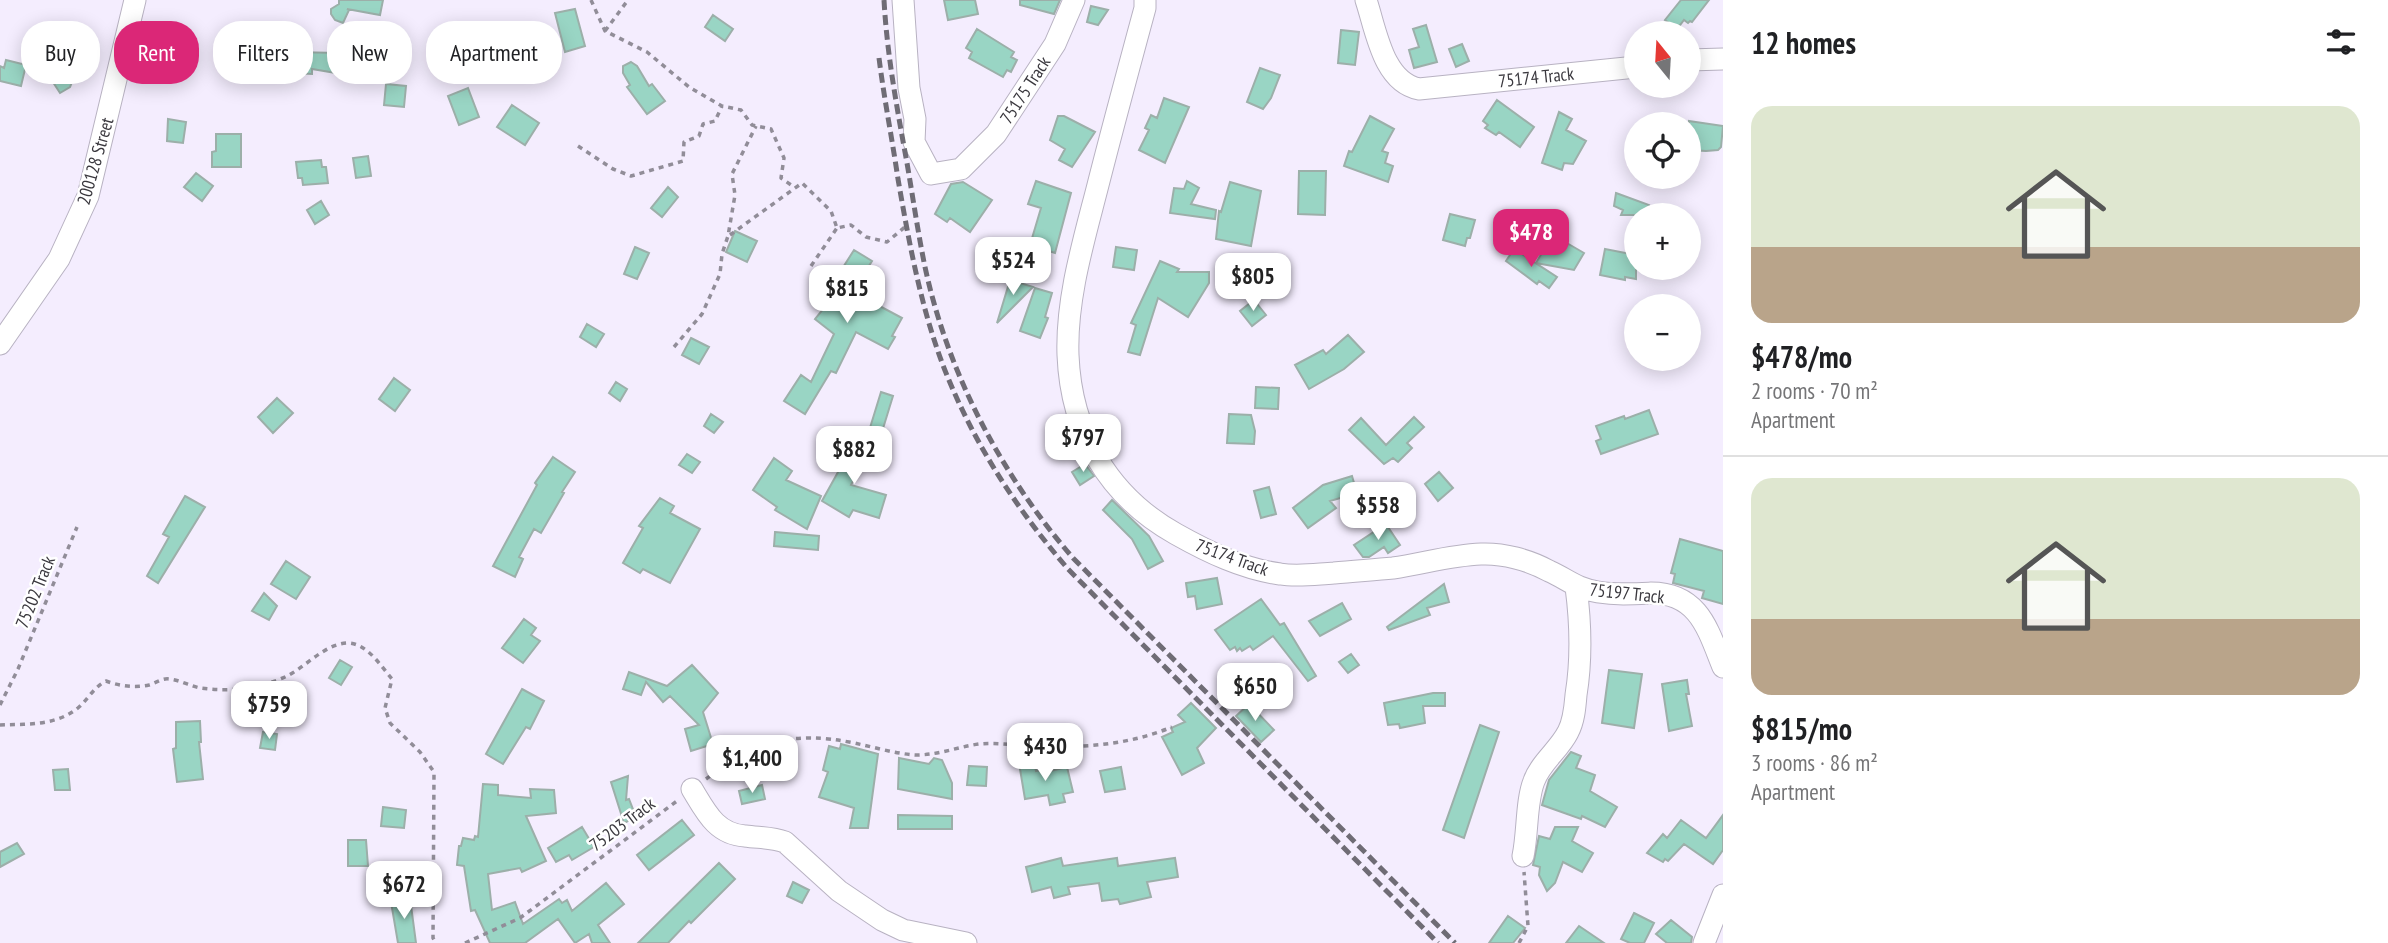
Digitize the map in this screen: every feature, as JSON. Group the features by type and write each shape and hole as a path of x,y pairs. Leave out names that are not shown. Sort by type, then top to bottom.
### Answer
{"street":[{"name":"200128 Street","path":"0,344 59,259 88,196 135,0"},
{"name":"75175 Track","path":"903,0 909,88 915,119 914,142 931,174 961,169 996,134 1055,44 1074,0"},
{"name":"75174 Track","path":"1145,0 1081,253 1071,310 1068,355 1076,410 1092,453 1116,486 1157,523 1201,548 1244,566 1281,574 1303,575 1394,568 1483,554 1521,559 1549,570 1576,587"},
{"name":"75174 Track","path":"1366,0 1388,64 1401,82 1410,87 1419,89 1624,67"},
{"path":"1701,60 1723,59"},
{"name":"75197 Track","path":"1576,587 1621,595 1655,593 1685,601 1698,611 1723,667"},
{"path":"1523,856 1534,779 1567,735 1575,708 1581,653 1576,587"},
{"path":"692,789 709,817 720,828 742,836 774,838 785,842 839,891 882,920 903,930 966,943"},
{"path":"1704,943 1723,895"}],"path":[{"path":"591,0 605,31 647,52 689,87 722,106 741,110 752,125 771,129 784,158 781,178 794,187"},
{"path":"605,31 628,0"},
{"path":"578,146 613,169 631,176 683,162 684,142 699,136 704,124 715,121 722,106"},
{"path":"674,347 702,314 720,274 735,195 732,174 756,126"},
{"path":"728,236 802,183 831,211 838,228"},
{"path":"811,266 838,228 851,225 866,237 887,242 906,226"},
{"name":"75202 Track","path":"0,705 18,669 77,527"},
{"path":"0,725 55,721 73,712 88,700 97,686 106,681 117,686 147,686 167,678 199,687 234,690 259,687 287,676 325,651 342,644 350,643 369,651 391,679 385,708 390,723 420,752 434,772 433,938 436,943"},
{"name":"75203 Track","path":"465,943 520,918 735,758 776,741 805,737 839,740 913,755 936,755 978,744 1096,747 1151,736 1172,727"},
{"path":"1519,943 1528,926 1523,856"}],"building":[{"path":"339,0 383,0 380,15 347,9 349,10 344,21 335,20 331,14 331,9 339,4"},
{"path":"944,0 975,0 978,14 948,20"},
{"path":"1020,0 1060,0 1054,14 1020,5"},
{"path":"1681,0 1709,0 1693,21 1665,20"},
{"path":"1091,6 1108,10 1098,25 1087,22"},
{"path":"575,9 585,46 565,52 562,21 557,21 555,13"},
{"path":"713,15 733,29 725,41 705,27"},
{"path":"1426,25 1437,62 1414,68 1409,50 1419,47 1413,29"},
{"path":"977,29 1014,52 1011,57 1017,60 1011,72 1007,70 1003,77 969,58 972,52 966,48"},
{"path":"1341,30 1359,32 1355,65 1338,63"},
{"path":"1462,44 1469,61 1456,67 1449,49"},
{"path":"313,52 327,53 327,72 313,69"},
{"path":"6,60 21,64 21,86 0,81 0,66 4,68"},
{"path":"631,62 637,66 649,86 652,84 665,101 647,114 627,87 630,85 623,73 623,66"},
{"path":"1260,68 1280,75 1271,98 1263,109 1247,102"},
{"path":"54,84 71,84 70,87 60,93"},
{"path":"386,84 406,86 404,107 384,105"},
{"path":"468,88 479,117 459,125 448,96"},
{"path":"1164,98 1189,107 1165,163 1139,150 1149,130 1145,128 1151,115 1157,118"},
{"path":"1497,100 1534,127 1520,147 1499,132 1496,135 1485,128 1488,125 1483,121"},
{"path":"512,105 539,123 525,145 497,127"},
{"path":"1559,112 1572,119 1566,130 1586,141 1573,164 1564,163 1562,170 1542,163"},
{"path":"1058,116 1064,116 1095,132 1072,167 1059,160 1065,149 1050,140"},
{"path":"1370,116 1394,129 1382,151 1388,153 1385,163 1393,166 1388,182 1344,166 1349,151 1352,152"},
{"path":"168,119 186,122 183,143 167,141"},
{"path":"1701,123 1723,126 1721,147 1718,150 1701,151"},
{"path":"216,134 241,134 241,167 212,167"},
{"path":"368,156 371,176 356,178 353,158"},
{"path":"321,160 322,167 326,167 328,183 303,185 302,178 298,178 296,162"},
{"path":"1299,171 1326,171 1325,215 1298,214"},
{"path":"196,173 213,186 202,201 184,187"},
{"path":"1036,181 1071,193 1055,253 1030,245 1041,208 1028,204"},
{"path":"1187,181 1199,188 1191,204 1216,210 1215,219 1170,213 1174,188 1184,189"},
{"path":"963,182 992,200 970,232 950,218 947,222 935,214 951,184"},
{"path":"1230,182 1261,191 1251,246 1216,239 1219,211 1221,212"},
{"path":"668,187 678,197 662,217 651,208"},
{"path":"1616,193 1644,203 1624,203 1624,215 1621,215 1623,210 1614,206"},
{"path":"321,201 329,215 315,224 307,210"},
{"path":"1450,214 1475,220 1465,246 1443,240"},
{"path":"735,231 757,241 747,262 726,252"},
{"path":"1553,235 1584,253 1574,270 1536,263"},
{"path":"635,247 649,253 637,279 624,274"},
{"path":"1116,247 1137,250 1134,270 1113,267"},
{"path":"1514,249 1557,277 1549,288 1539,281 1537,284 1506,261"},
{"path":"1605,249 1624,253 1624,280 1600,275"},
{"path":"854,250 872,261 867,269 874,274 871,278 881,284 872,302 902,318 888,349 856,332 836,373 831,371 805,414 784,401 801,375 811,382 834,334 815,319 837,292 830,288"},
{"path":"1160,261 1179,269 1177,272 1209,272 1209,283 1188,317 1158,298 1140,355 1128,352 1136,325 1131,323"},
{"path":"1010,280 1033,287 997,323"},
{"path":"1035,288 1052,293 1045,317 1048,318 1040,338 1020,331"},
{"path":"1254,300 1266,315 1252,326 1240,311"},
{"path":"587,324 604,334 596,347 580,337"},
{"path":"1348,335 1364,352 1344,369 1309,389 1295,365 1323,350 1326,354"},
{"path":"691,338 709,347 699,364 682,355"},
{"path":"394,378 410,390 395,411 379,399"},
{"path":"616,382 627,389 620,401 609,393"},
{"path":"1256,387 1279,388 1278,409 1255,408"},
{"path":"881,392 893,396 881,435 869,431"},
{"path":"277,398 293,413 273,433 258,417"},
{"path":"1649,410 1658,434 1601,454 1596,441 1601,439 1596,426"},
{"path":"711,414 723,422 714,433 704,426"},
{"path":"1229,414 1251,415 1255,431 1254,444 1227,443"},
{"path":"1414,417 1424,427 1407,443 1412,448 1398,462 1393,458 1384,464 1349,430 1361,418 1386,445"},
{"path":"857,438 872,447 851,485 886,495 879,518 853,510 849,517 822,501"},
{"path":"687,454 700,462 692,473 679,465"},
{"path":"553,457 575,472 541,533 534,529 519,557 523,559 515,577 493,566 537,485 535,483"},
{"path":"774,458 792,471 786,480 821,496 807,529 775,510 777,507 753,490"},
{"path":"1085,464 1094,476 1080,485 1072,472"},
{"path":"1439,472 1453,488 1438,501 1425,484"},
{"path":"1352,476 1357,493 1330,501 1336,508 1308,528 1293,508 1323,485"},
{"path":"1269,487 1276,514 1261,518 1254,491"},
{"path":"185,496 205,507 158,583 147,576 169,537 163,534"},
{"path":"660,498 674,506 670,513 700,529 670,583 643,569 640,573 623,563 643,528 639,526"},
{"path":"1112,500 1149,536 1163,561 1148,569 1132,539 1103,510"},
{"path":"1386,524 1400,545 1388,553 1384,547 1369,557 1363,557 1354,545"},
{"path":"775,532 819,536 818,550 774,546"},
{"path":"1680,539 1723,551 1723,604 1702,598 1704,591 1673,583 1675,574 1671,573"},
{"path":"286,561 310,577 296,599 271,584"},
{"path":"1217,578 1222,604 1197,609 1195,596 1188,597 1186,583"},
{"path":"1444,584 1449,602 1427,608 1430,615 1389,630 1387,627"},
{"path":"264,593 277,606 269,620 252,611"},
{"path":"1261,599 1280,625 1284,623 1316,676 1308,681 1273,636 1253,650 1250,646 1237,651 1235,647 1230,650 1215,630"},
{"path":"1342,603 1351,619 1320,636 1309,621"},
{"path":"524,619 536,628 531,635 540,641 523,663 502,648"},
{"path":"1351,654 1359,665 1348,673 1339,662"},
{"path":"340,660 352,667 341,685 329,678"},
{"path":"692,665 718,693 703,712 713,744 691,751 685,729 699,725 670,696 663,702 646,682 641,695 623,689 629,672 667,686"},
{"path":"1609,670 1642,674 1634,728 1602,723"},
{"path":"1687,680 1689,694 1686,694 1692,726 1669,731 1662,684"},
{"path":"522,689 544,701 530,729 526,727 503,764 486,754"},
{"path":"1445,693 1445,706 1423,706 1425,723 1400,728 1399,724 1388,725 1384,703"},
{"path":"1191,703 1216,728 1197,748 1204,763 1182,775 1162,737 1173,732 1171,728 1185,722 1178,715"},
{"path":"1249,704 1274,730 1261,742 1236,716"},
{"path":"200,721 203,779 177,782 173,749 176,748 176,722"},
{"path":"1480,725 1499,732 1464,838 1443,830"},
{"path":"263,732 277,734 275,750 260,748"},
{"path":"841,744 878,754 868,828 850,828 854,808 819,797 828,772 823,770 829,746 840,749"},
{"path":"1571,752 1581,756 1576,768 1595,775 1590,791 1617,807 1605,827 1582,816 1581,819 1542,805 1549,780"},
{"path":"899,758 929,764 934,758 942,760 952,783 952,799 898,789"},
{"path":"1034,760 1036,771 1041,770 1042,773 1067,767 1073,792 1063,794 1065,802 1050,805 1048,795 1025,799 1019,763"},
{"path":"969,766 987,767 986,786 967,785"},
{"path":"1121,767 1125,789 1105,792 1100,771"},
{"path":"68,769 70,790 55,790 53,770"},
{"path":"628,776 626,800 629,799 636,817 624,823 611,782"},
{"path":"483,784 498,785 498,795 531,798 530,789 554,790 556,813 526,816 546,861 522,872 520,868 488,874 492,910 515,902 523,924 559,899 562,903 567,900 572,911 606,883 624,904 598,925 610,943 592,943 589,934 575,943 558,919 525,943 490,943 475,910 471,911 464,866 457,865 459,846 463,838 474,840 475,836 478,837"},
{"path":"762,785 765,799 742,804 739,791"},
{"path":"383,807 406,810 404,828 381,826"},
{"path":"898,815 952,816 952,829 898,829"},
{"path":"1723,815 1723,850 1713,864 1684,844 1668,861 1665,859 1663,862 1647,853 1663,834 1667,838 1681,820 1706,838"},
{"path":"682,820 694,835 649,870 637,855"},
{"path":"582,827 594,847 572,860 569,855 556,862 548,848"},
{"path":"1555,827 1578,827 1572,841 1593,853 1582,872 1563,862 1555,883 1547,891 1539,875 1540,867 1533,865 1539,836 1550,839"},
{"path":"348,840 366,840 368,866 348,866"},
{"path":"17,843 24,854 0,867 0,852"},
{"path":"1061,858 1063,866 1117,858 1118,866 1175,858 1178,877 1147,882 1151,897 1120,904 1118,899 1102,901 1099,883 1068,887 1070,894 1054,898 1051,887 1032,892 1026,867"},
{"path":"719,863 735,879 691,923 689,921 668,943 638,943"},
{"path":"793,882 809,890 802,903 787,896"},
{"path":"410,898 416,943 398,943 391,902"},
{"path":"1634,913 1654,923 1644,943 1630,943 1621,939"},
{"path":"1508,916 1525,928 1513,943 1489,943"},
{"path":"1671,920 1692,937 1691,943 1667,943 1656,934"},
{"path":"1579,926 1604,943 1566,943"}],"railway":[{"path":"884,0 896,102 922,254 935,307 963,384 1001,458 1023,493 1073,558 1455,943"},
{"path":"879,58 903,205 925,309 941,360 962,410 1002,482 1068,569 1438,943"}]}
